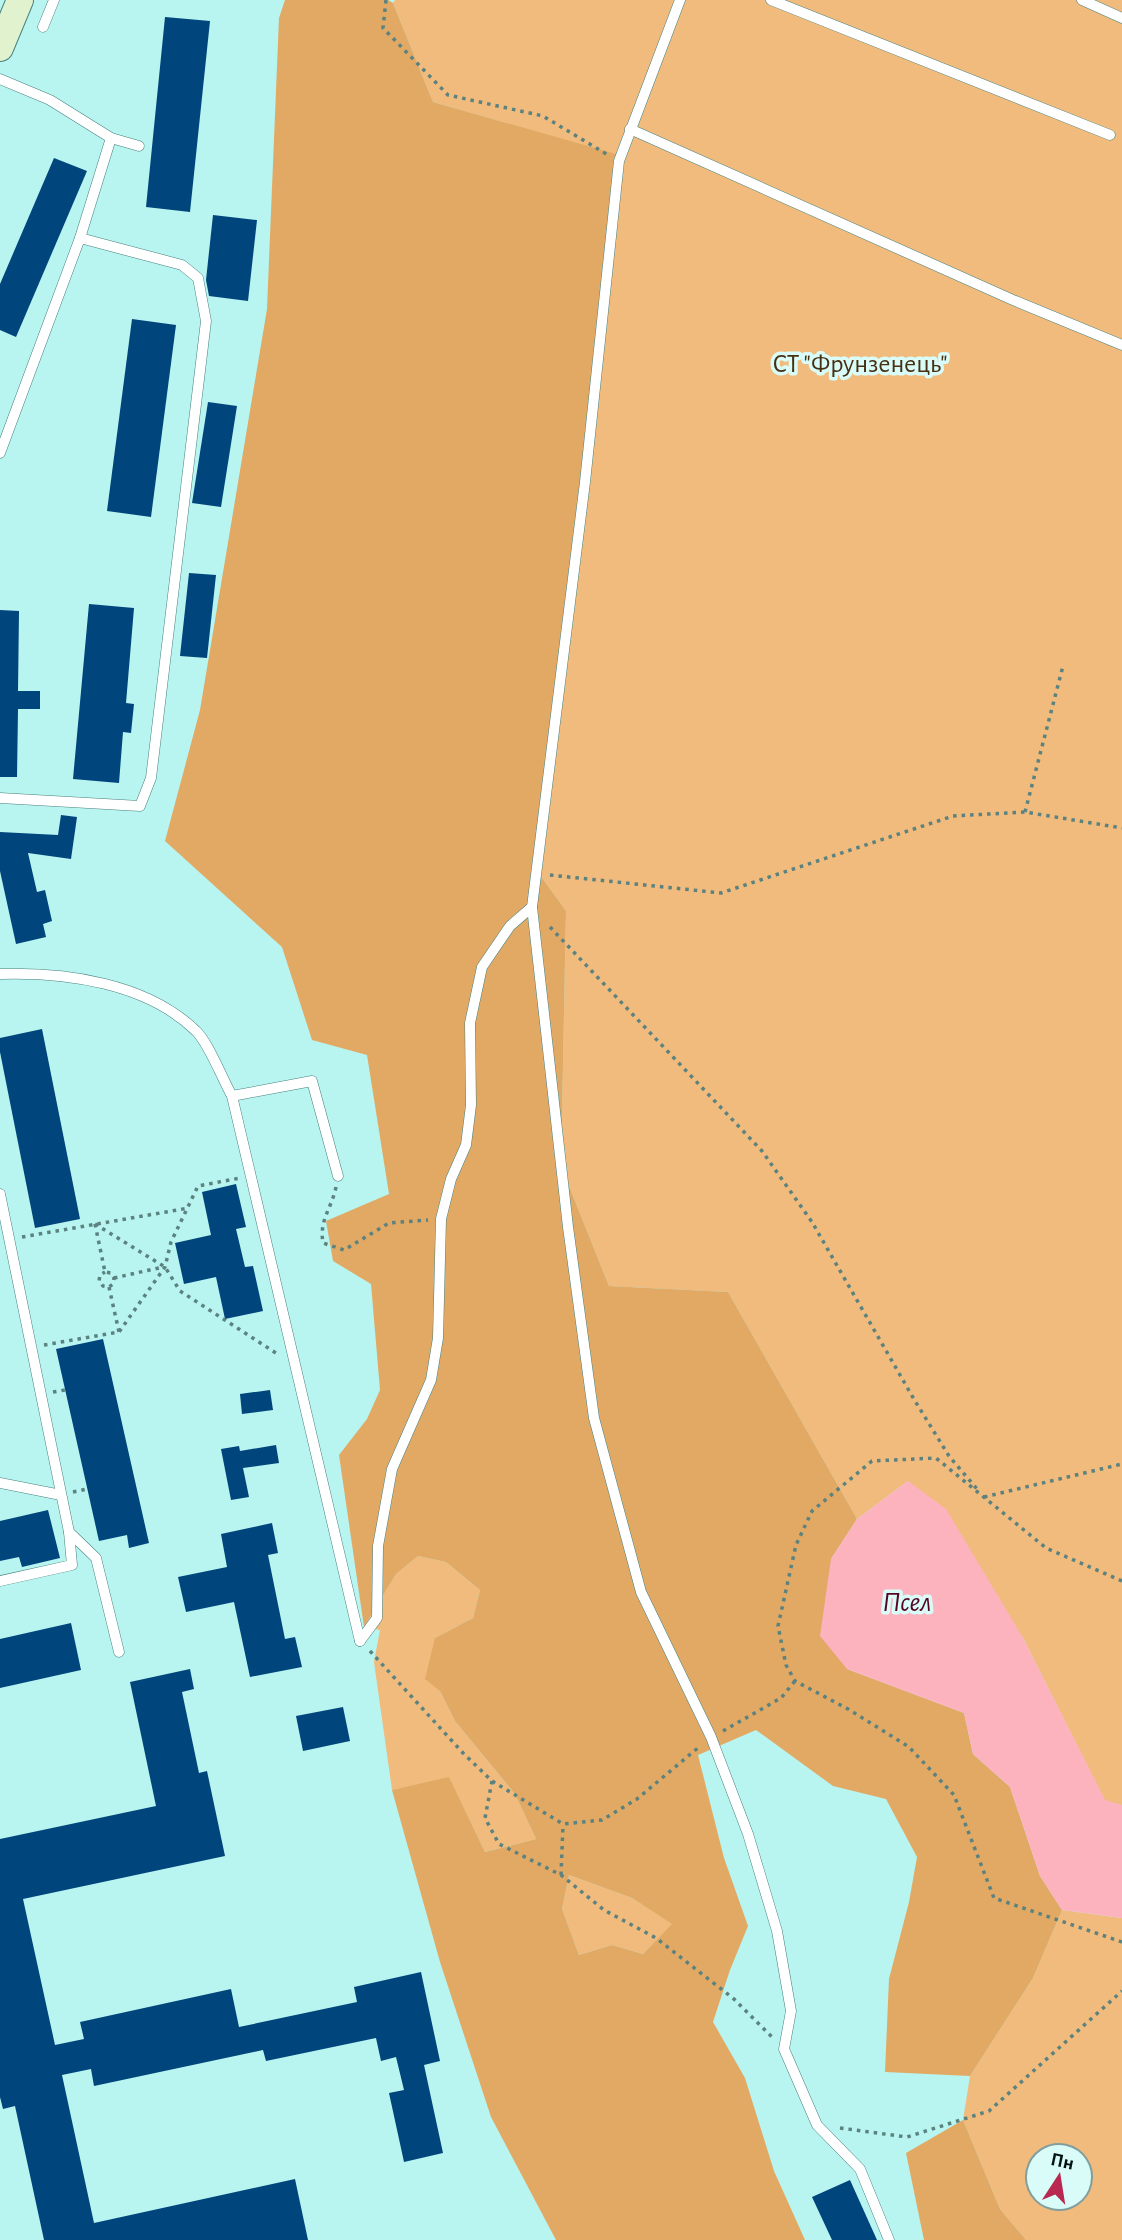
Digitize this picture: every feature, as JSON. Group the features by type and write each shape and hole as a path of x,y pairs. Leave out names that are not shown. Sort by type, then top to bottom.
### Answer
{"main road":[{"path":"0,48 20,0"}],"lane":[{"path":"43,27 54,0"},
{"path":"680,0 619,161 565,651 534,873 532,907 567,1215 594,1418 641,1592 711,1737 748,1834 777,1931 791,2011 784,2049 817,2125 860,2169 889,2240"},
{"path":"771,0 1110,135"},
{"path":"1082,0 1122,18"},
{"path":"0,79 50,100 111,138 139,146"},
{"path":"630,129 1013,300 1122,345"},
{"path":"0,453 80,238 111,138"},
{"path":"0,798 140,806 151,778 206,321 198,278 182,265 80,238"},
{"path":"0,974 28,974 104,984 157,1003 198,1032 232,1097 360,1641 377,1618 378,1546 392,1469 431,1380 438,1338 441,1219 451,1179 466,1145 471,1105 470,1023 482,967 510,926 532,907"},
{"path":"232,1097 312,1081 338,1176"},
{"path":"0,1581 72,1565 69,1532 1,1202"},
{"path":"0,1483 61,1495"},
{"path":"69,1532 96,1558 119,1652"}],"path":[{"path":"386,0 383,28 448,95 543,116 619,161"},
{"path":"1025,812 1063,666"},
{"path":"534,873 721,893 953,816 1025,812 1122,828"},
{"path":"532,907 762,1151 812,1222 949,1456 984,1497"},
{"path":"31,1348 119,1332 166,1267 171,1242 198,1186 251,1175"},
{"path":"338,1176 332,1205 320,1227 323,1243 344,1250 389,1223 441,1219"},
{"path":"9,1240 189,1208"},
{"path":"95,1224 166,1267 180,1292 296,1366"},
{"path":"95,1224 105,1272"},
{"path":"114,1278 166,1267"},
{"path":"105,1272 111,1273 114,1278 114,1284 109,1287 103,1286 99,1281 100,1275 105,1272"},
{"path":"109,1287 119,1332"},
{"path":"1122,1581 1046,1548 936,1458 872,1461 812,1511 796,1545 778,1626 786,1665 795,1681 848,1709 909,1747 954,1795 994,1898 1122,1942"},
{"path":"984,1497 1122,1464"},
{"path":"379,1659 492,1781 564,1824 602,1820 637,1799 711,1737 781,1698 795,1681"},
{"path":"492,1781 485,1818 499,1844 561,1875 604,1910 656,1938 734,1999 784,2049"},
{"path":"561,1875 564,1824"},
{"path":"817,2125 907,2137 989,2111 1122,1991"}],"green space":[{"name":"СТ \"Фрунзенець\"","path":"395,0 1122,0 1122,1805 1105,1801 1023,1638 908,1481 857,1519 728,1292 609,1286 561,1166 566,911 535,868 623,157 433,102 393,3"},
{"path":"418,1556 446,1562 480,1590 473,1618 435,1638 440,1691 455,1721 515,1794 536,1839 485,1852 449,1778 392,1790 374,1662 380,1630 364,1627 396,1574"},
{"path":"569,1875 632,1898 673,1924 643,1954 612,1945 579,1955 562,1909"},
{"path":"1062,1910 1122,1918 1122,2240 1026,2240 1000,2209 963,2120 970,2076 1033,1978"}],"shaded area":[{"path":"285,0 388,0 393,3 433,102 623,156 535,868 566,911 561,1166 609,1286 728,1292 857,1519 831,1559 847,1669 964,1713 973,1754 1010,1787 1040,1876 1062,1910 1033,1978 970,2076 885,2072 889,1979 909,1902 917,1857 886,1799 833,1786 756,1730 698,1755 724,1858 748,1926 713,2022 745,2078 774,2171 805,2240 556,2240 491,2117 440,1962 392,1790 449,1777 485,1852 536,1839 515,1794 455,1721 440,1691 425,1679 435,1638 473,1618 480,1590 446,1562 418,1556 396,1574 364,1627 339,1455 367,1419 380,1390 371,1284 333,1261 326,1221 389,1194 367,1055 312,1040 282,947 165,841 200,710 267,309 279,18","holes":["569,1875 632,1898 672,1924 643,1954 612,1945 579,1955 562,1909"]},
{"path":"963,2120 1000,2209 1026,2240 924,2240 906,2153"}],"water":[{"name":"Псел","path":"908,1481 946,1509 1023,1638 1105,1800 1122,1805 1122,1918 1062,1910 1040,1876 1010,1787 973,1754 964,1713 847,1669 820,1636 831,1559 857,1519"}],"building":[{"path":"165,17 210,21 190,212 146,207"},
{"path":"54,158 87,171 16,337 0,330 0,284"},
{"path":"213,215 257,220 248,301 209,296 206,280"},
{"path":"132,319 176,325 151,517 107,511"},
{"path":"208,402 237,406 221,507 192,503"},
{"path":"189,573 216,575 207,658 180,656"},
{"path":"89,604 134,608 126,703 134,704 131,733 123,732 119,783 73,779"},
{"path":"0,610 19,611 18,691 40,691 40,709 18,709 17,777 0,777"},
{"path":"61,815 77,817 71,859 28,853 37,892 45,890 52,921 43,924 46,937 16,944 0,871 0,832 58,835"},
{"path":"42,1029 80,1219 35,1228 0,1052 0,1038"},
{"path":"236,1184 246,1227 236,1229 245,1267 253,1266 263,1311 225,1319 216,1277 184,1284 175,1243 211,1235 202,1192"},
{"path":"103,1339 149,1543 129,1548 127,1535 99,1541 56,1349"},
{"path":"270,1390 273,1410 242,1414 240,1394"},
{"path":"276,1445 279,1463 243,1468 249,1497 231,1500 221,1449 239,1446 240,1451"},
{"path":"48,1510 60,1558 22,1567 19,1557 0,1561 0,1521"},
{"path":"272,1523 278,1553 268,1555 285,1639 295,1637 302,1667 250,1677 234,1602 186,1612 178,1577 227,1567 221,1534"},
{"path":"71,1623 81,1670 0,1688 0,1639"},
{"path":"190,1669 194,1689 182,1692 199,1773 207,1771 225,1856 23,1899 55,2045 84,2039 80,2022 231,1989 239,2027 357,2002 354,1987 421,1972 440,2061 424,2065 443,2153 404,2162 389,2093 404,2090 396,2057 381,2061 376,2038 266,2061 263,2050 94,2086 91,2069 62,2075 94,2223 295,2179 308,2240 44,2240 15,2106 3,2109 0,2097 0,1839 156,1806 130,1682"},
{"path":"343,1707 350,1741 303,1751 296,1716"},
{"path":"850,2180 877,2240 832,2240 812,2197"}]}
